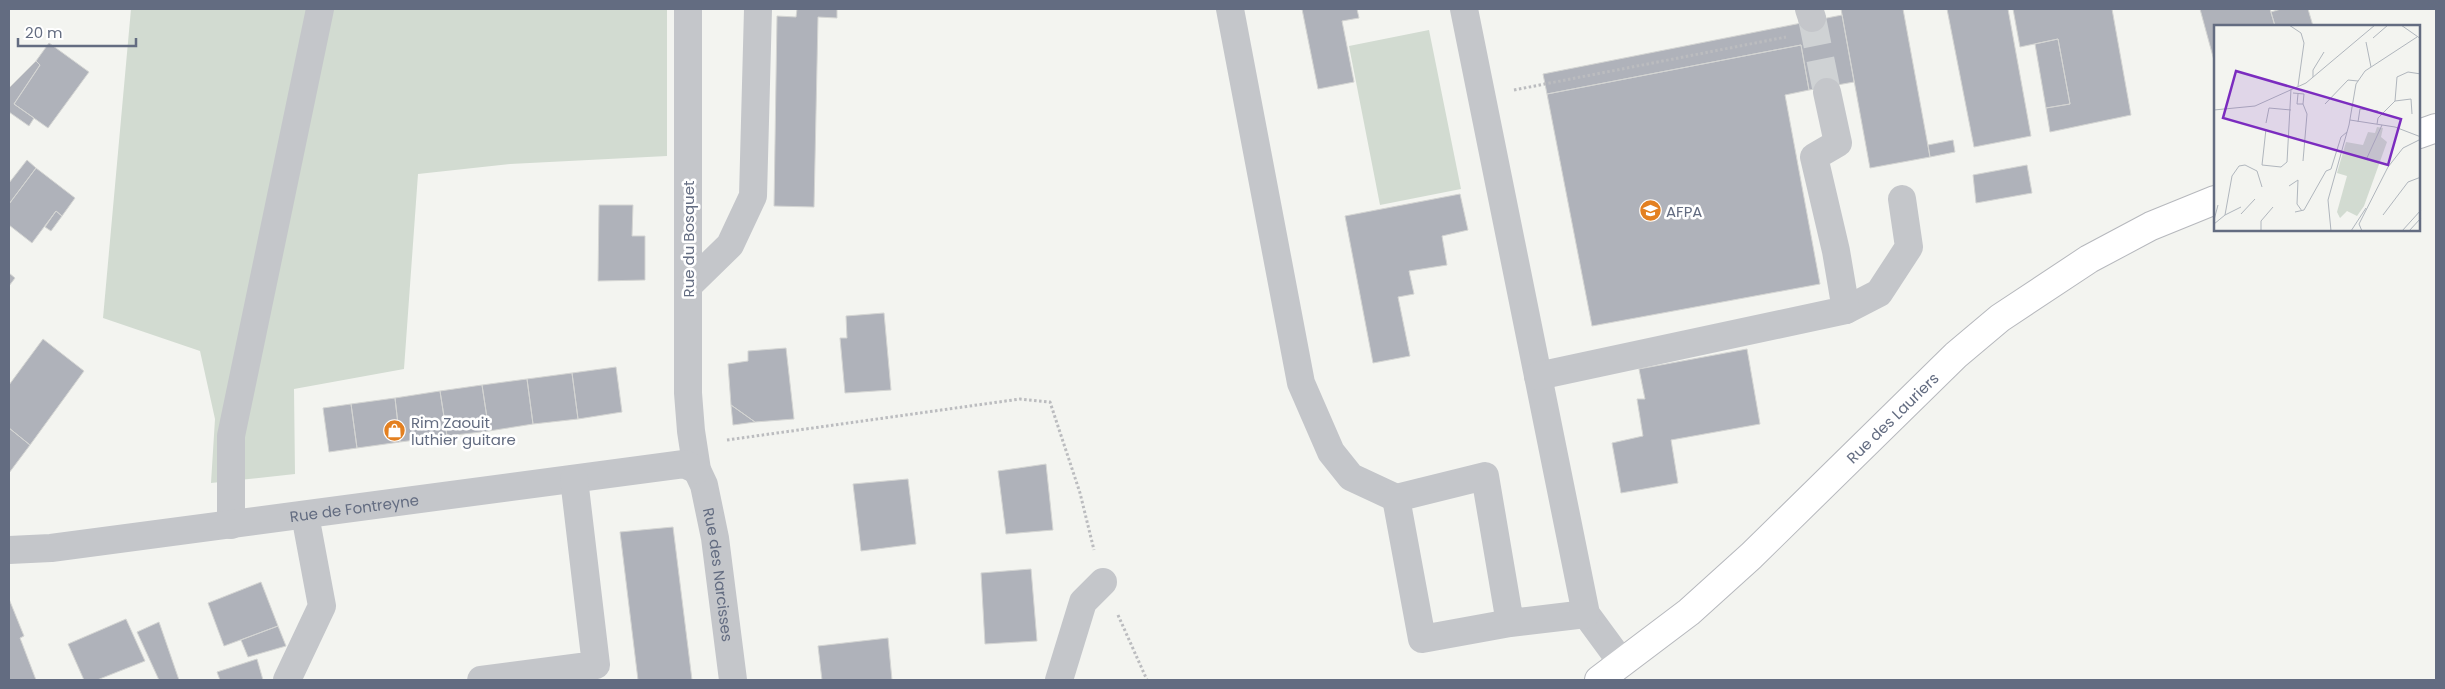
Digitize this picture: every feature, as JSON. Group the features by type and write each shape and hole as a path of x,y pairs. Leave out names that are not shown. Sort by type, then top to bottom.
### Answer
{"main road":[{"path":"2420,134 2436,128"},
{"name":"Rue des Lauriers","path":"1599,680 1689,612 1744,562 1956,355 2000,318 2089,259 2151,226 2214,200"}],"street":[{"path":"231,525 231,436 320,9"},
{"name":"Rue du Bosquet","path":"688,9 688,393 697,470"},
{"path":"688,286 730,245 753,196 758,9"},
{"path":"1230,9 1301,383 1331,452 1351,477 1396,498 1485,476 1510,623"},
{"path":"1464,9 1586,614 1622,663"},
{"path":"1827,92 1838,143 1814,157 1836,251 1846,310"},
{"path":"1538,376 1846,310 1879,294 1910,247 1902,199"},
{"name":"Rue de Fontreyne","path":"9,550 51,548 684,464 697,470"},
{"name":"Rue des Narcisses","path":"697,470 704,485 715,538 734,680"},
{"path":"481,680 596,664 574,479"},
{"path":"1396,498 1422,638 1510,623 1586,614"},
{"path":"287,680 322,606 305,515"},
{"path":"1059,680 1084,602 1102,582"}],"path":[{"path":"1540,85 1805,21"},
{"path":"776,434 1020,399 1050,402 1080,493 1102,582 1138,655 1147,680"}],"shaded area":[{"path":"131,9 667,9 667,156 510,164 418,174 404,369 294,389 295,474 211,483 215,419 200,351 103,318"},
{"path":"1429,30 1461,189 1380,205 1349,46"}],"building":[{"path":"797,9 837,9 837,18 818,17 814,207 774,206 777,16 796,17"},
{"path":"1302,9 1357,9 1359,18 1342,21 1354,82 1318,89"},
{"path":"1841,9 1903,9 1930,157 1870,168"},
{"path":"1947,9 2008,9 2031,136 1974,147"},
{"path":"2013,9 2112,9 2131,115 2050,132 2046,108 2070,104 2058,39 2020,47"},
{"path":"2200,9 2270,9 2275,25 2214,25 2214,60"},
{"path":"2281,9 2308,9 2313,25 2275,25 2271,12"},
{"path":"1842,15 1854,82 1809,90 1801,45 1547,94 1543,74"},
{"path":"2058,39 2070,104 2046,108 2035,44"},
{"path":"49,43 89,72 48,128 14,104 40,65 36,61"},
{"path":"1801,45 1809,90 1785,95 1820,284 1592,326 1547,94"},
{"path":"36,61 40,65 14,104 34,118 29,126 9,112 9,88"},
{"path":"1953,140 1955,152 1930,157 1928,145"},
{"path":"27,160 36,168 9,204 9,183"},
{"path":"2027,165 2032,193 1976,203 1973,175"},
{"path":"36,168 75,198 62,216 56,211 32,243 9,225 9,204"},
{"path":"1460,194 1468,230 1442,236 1447,265 1409,271 1414,294 1398,297 1410,356 1373,363 1345,216"},
{"path":"599,205 633,205 632,236 645,236 645,280 598,281"},
{"path":"56,211 62,216 51,231 45,227"},
{"path":"9,273 15,278 9,286"},
{"path":"884,313 891,390 845,393 840,338 847,338 846,316"},
{"path":"43,339 84,371 30,445 9,428 9,385"},
{"path":"786,348 794,419 755,422 731,405 728,364 748,361 748,351"},
{"path":"1747,349 1760,424 1671,440 1678,483 1621,493 1612,443 1643,436 1637,399 1645,399 1639,369"},
{"path":"616,367 622,412 578,419 572,373"},
{"path":"572,373 578,419 533,424 527,379"},
{"path":"527,379 533,424 489,431 482,385"},
{"path":"482,385 489,431 447,436 440,391"},
{"path":"440,391 447,436 400,442 395,398"},
{"path":"395,398 400,442 357,448 351,404"},
{"path":"351,404 357,448 329,452 323,408"},
{"path":"731,405 755,422 733,425"},
{"path":"9,428 30,445 9,473"},
{"path":"1046,464 1053,530 1006,534 998,471"},
{"path":"908,479 916,544 861,551 853,484"},
{"path":"673,527 692,680 638,680 620,532"},
{"path":"1031,569 1037,641 985,644 981,573"},
{"path":"261,582 278,626 224,646 208,603"},
{"path":"9,599 24,636 20,638 36,680 9,680"},
{"path":"126,619 145,661 97,680 84,680 68,644"},
{"path":"159,622 179,680 159,680 137,632"},
{"path":"278,626 286,646 248,657 241,640"},
{"path":"888,638 892,680 822,680 818,646"},
{"path":"257,659 263,680 220,680 217,672"}],"tunnel":[{"path":"1812,18 1827,92"}],"place":[{"name":"AFPA","path":"1650,211"},
{"name":"Rim Zaouit luthier guitare","path":"395,431"}]}
